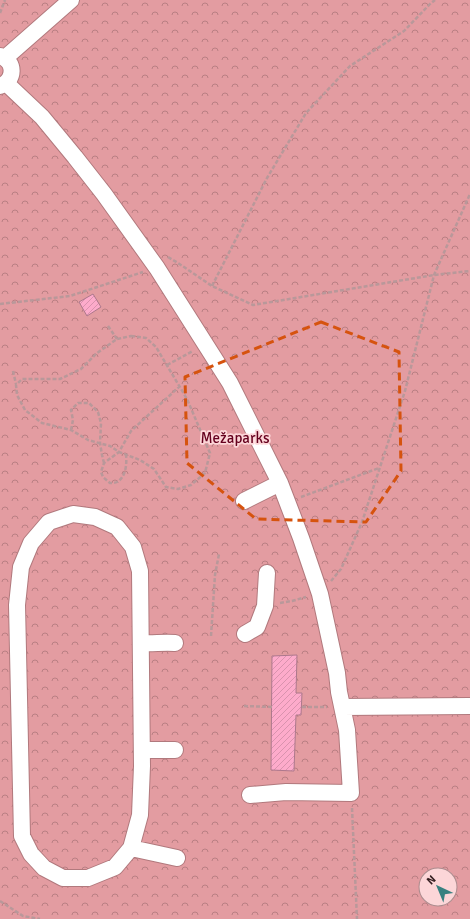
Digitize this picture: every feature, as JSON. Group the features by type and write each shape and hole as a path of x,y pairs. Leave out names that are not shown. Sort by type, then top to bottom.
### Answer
{"street":[{"path":"71,0 2,57 8,61 12,70 10,79 3,85 42,117 161,262 205,345 230,383 280,483 320,594 337,673 339,692 347,730 351,793 286,792 250,795"},
{"path":"244,501 280,483"},
{"path":"73,514 95,517 117,527 133,547 140,571 142,750 140,815 131,848 115,867 88,878 63,878 44,868 31,854 22,836 17,605 21,567 31,543 49,522 73,514"},
{"path":"245,634 256,627 265,606 267,573"},
{"path":"141,644 174,643"},
{"path":"342,707 470,706"},
{"path":"142,750 175,750"},
{"path":"131,848 177,858"}],"path":[{"path":"0,13 5,0"},
{"path":"212,286 267,178 306,113 350,66 404,31 435,0"},
{"path":"265,606 320,594 341,568 362,522 405,391 434,275 470,194"},
{"path":"161,262 178,263"},
{"path":"0,304 70,296 161,262 178,263 212,286 253,305 434,275 470,272"},
{"path":"108,326 117,339"},
{"path":"13,371 17,396 25,410 42,423 71,430 88,440 110,446 119,452 140,460 154,469 166,487 178,489 191,485 206,473 210,453 187,399 156,347 146,338 131,336 117,339 97,353 81,369 60,379 22,379 16,384"},
{"path":"167,365 205,345"},
{"path":"104,463 119,452 131,431 180,386"},
{"path":"71,430 73,420 71,410 78,403 89,404 98,412 101,423 100,443 104,463 101,472 103,477 110,483 117,482 123,476 126,454"},
{"path":"287,502 379,468"},
{"path":"211,636 215,575 219,554"},
{"path":"244,706 272,707"},
{"path":"302,707 342,707"},
{"path":"351,793 358,919"},
{"path":"0,901 23,916 40,919"}],"highlighted area":[{"path":"321,322 399,352 401,471 366,522 256,519 187,463 185,377"}],"green space":[{"name":"Mežaparks","path":"0,0 470,0 470,919 0,919"}],"building":[{"path":"93,294 101,307 87,316 79,302"},
{"path":"297,655 296,693 302,693 301,715 296,715 294,771 271,770 272,656"}]}
